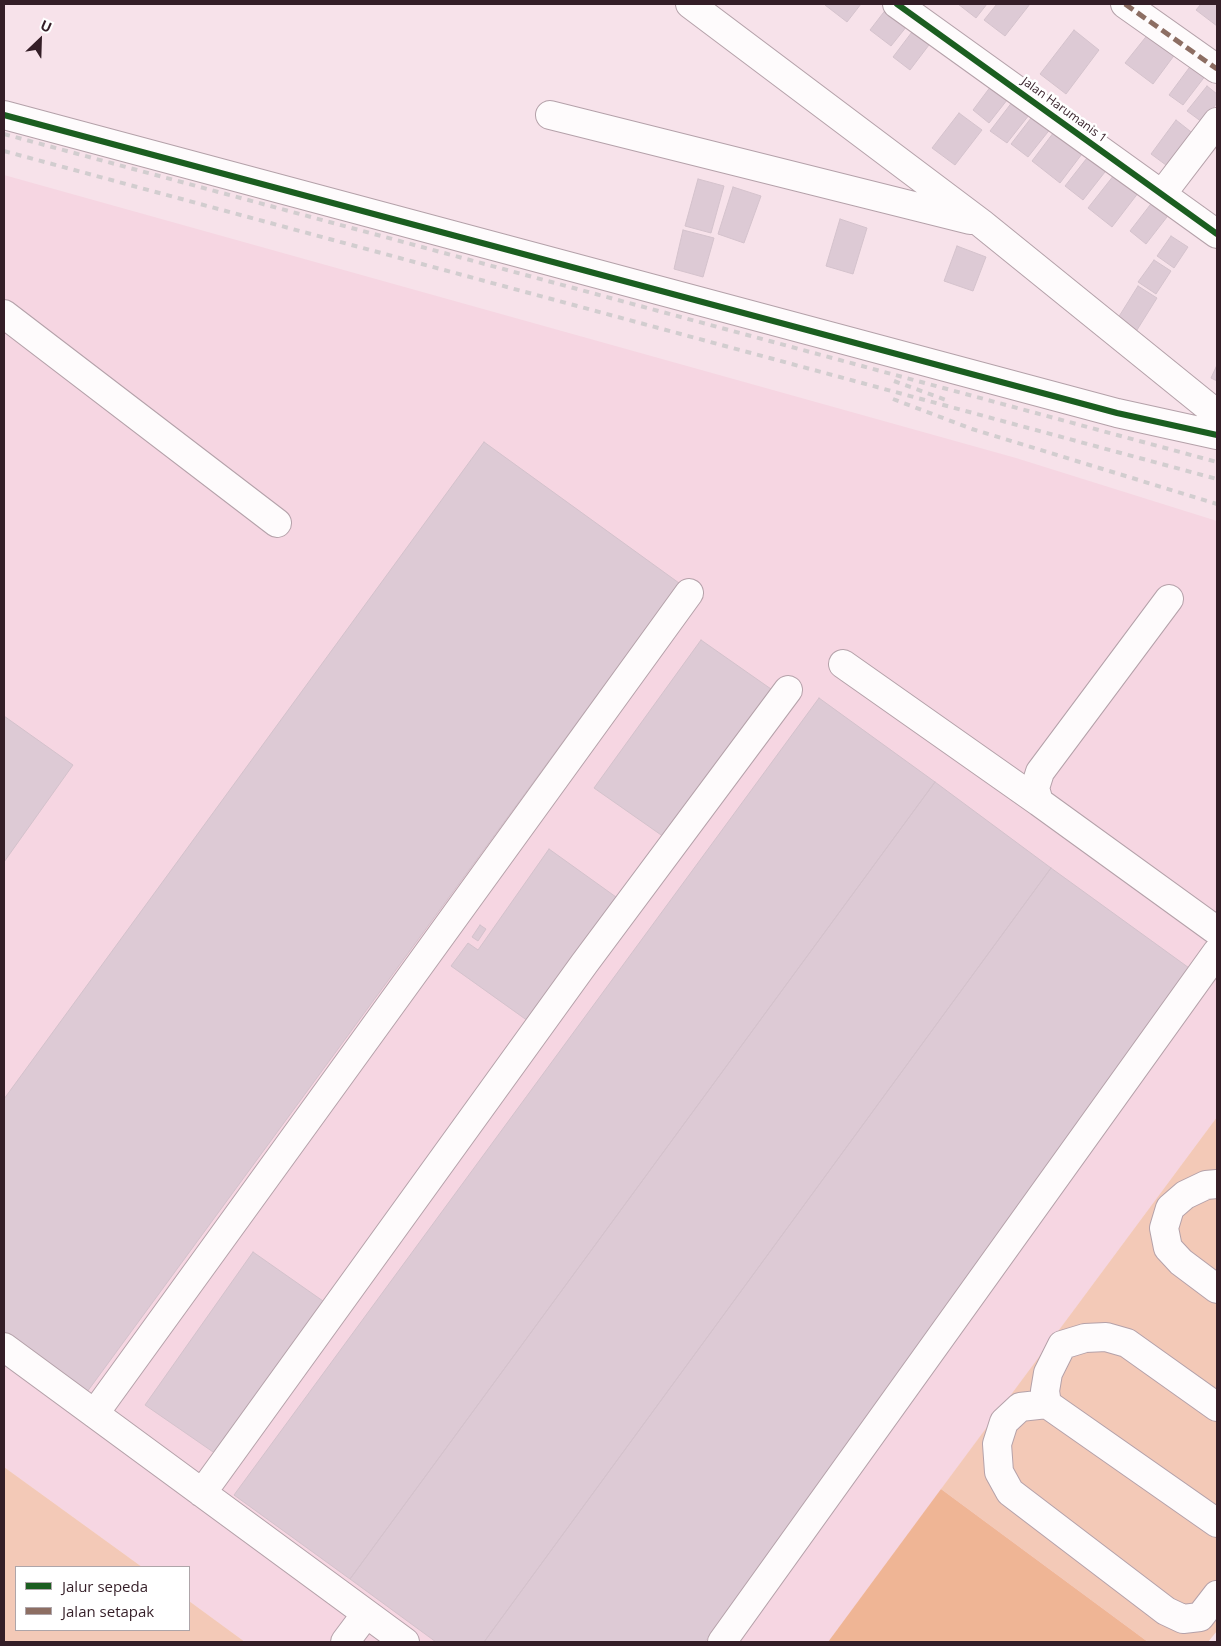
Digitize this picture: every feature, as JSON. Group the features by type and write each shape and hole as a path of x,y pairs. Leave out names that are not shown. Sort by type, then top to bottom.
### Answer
{"street":[{"path":"690,4 981,223 1217,414"},
{"name":"Jalan Harumanis 1","path":"897,4 1217,234"},
{"path":"1125,4 1217,69"},
{"path":"4,115 1117,414 1217,435"},
{"path":"550,115 981,223"},
{"path":"1162,194 1217,122"},
{"path":"4,314 277,523"},
{"path":"95,1414 689,593"},
{"path":"1039,802 1035,788 1040,772 1169,599"},
{"path":"843,664 1039,802 1217,931"},
{"path":"202,1493 584,964 788,690"},
{"path":"722,1642 1217,952"},
{"path":"1217,1184 1206,1185 1185,1195 1170,1208 1164,1228 1168,1248 1181,1262 1217,1289"},
{"path":"1047,1404 1045,1392 1048,1373 1062,1345 1085,1338 1106,1336 1127,1343 1217,1407"},
{"path":"4,1347 405,1642"},
{"path":"1217,1523 1047,1404 1020,1407 1004,1422 997,1444 998,1472 1010,1492 1166,1611 1183,1619 1200,1617 1217,1595"},
{"path":"346,1642 366,1614"}],"shaded area":[{"path":"4,175 1016,458 1217,521 1217,1117 828,1642 245,1642 190,1602 190,1566 141,1566 4,1467"},
{"path":"1217,1117 1217,1631 1208,1642 1148,1642 941,1489"},
{"path":"4,1467 141,1566 15,1566 15,1631 190,1631 190,1602 245,1642 4,1642"},
{"path":"941,1489 1148,1642 828,1642"}],"building":[{"path":"861,4 847,22 825,5"},
{"path":"890,4 911,21 891,46 870,30"},
{"path":"958,4 987,4 976,18"},
{"path":"997,4 1030,4 1005,36 984,20"},
{"path":"1201,4 1217,4 1217,26 1196,10"},
{"path":"918,24 935,37 910,70 893,57"},
{"path":"1074,30 1099,50 1066,94 1040,74"},
{"path":"1149,33 1176,53 1153,84 1125,63"},
{"path":"1192,64 1206,75 1183,105 1169,95"},
{"path":"994,82 1011,95 989,123 973,110"},
{"path":"1207,86 1217,94 1217,103 1202,122 1187,111"},
{"path":"1016,97 1033,110 1007,143 990,131"},
{"path":"1038,109 1055,123 1028,157 1011,144"},
{"path":"959,113 982,130 955,165 932,148"},
{"path":"1176,120 1195,135 1170,168 1151,154"},
{"path":"1060,124 1088,146 1060,183 1032,161"},
{"path":"1094,149 1112,163 1083,200 1065,186"},
{"path":"1118,170 1142,188 1112,227 1088,208"},
{"path":"698,179 724,186 711,233 685,226"},
{"path":"733,187 761,196 744,243 718,234"},
{"path":"1157,196 1174,208 1146,244 1130,231"},
{"path":"840,219 867,228 853,274 826,266"},
{"path":"683,230 714,238 703,277 674,269"},
{"path":"1171,236 1188,247 1174,268 1157,256"},
{"path":"957,246 986,257 973,291 944,281"},
{"path":"1154,260 1171,271 1156,294 1138,282"},
{"path":"1138,286 1157,298 1137,330 1118,318"},
{"path":"1217,365 1217,381 1211,378"},
{"path":"484,442 679,583 87,1392 4,1332 4,1099"},
{"path":"701,640 771,689 664,837 594,788"},
{"path":"819,698 935,782 350,1579 234,1495"},
{"path":"4,716 73,765 4,862"},
{"path":"935,782 1051,868 484,1642 436,1642 350,1579"},
{"path":"549,849 616,897 528,1021 451,966 468,943 478,950"},
{"path":"1051,868 1196,973 705,1642 484,1642"},
{"path":"480,925 486,929 478,941 472,937"},
{"path":"253,1252 323,1301 216,1454 145,1405"}],"railway":[{"path":"4,134 1217,462"},
{"path":"4,151 1217,479"},
{"path":"894,381 946,400"},
{"path":"893,399 972,429 1217,504"}],"marked path":[{"path":"1125,4 1217,69"}],"cycle path":[{"path":"897,4 1217,234"},
{"path":"4,115 1117,413 1217,435"}]}
